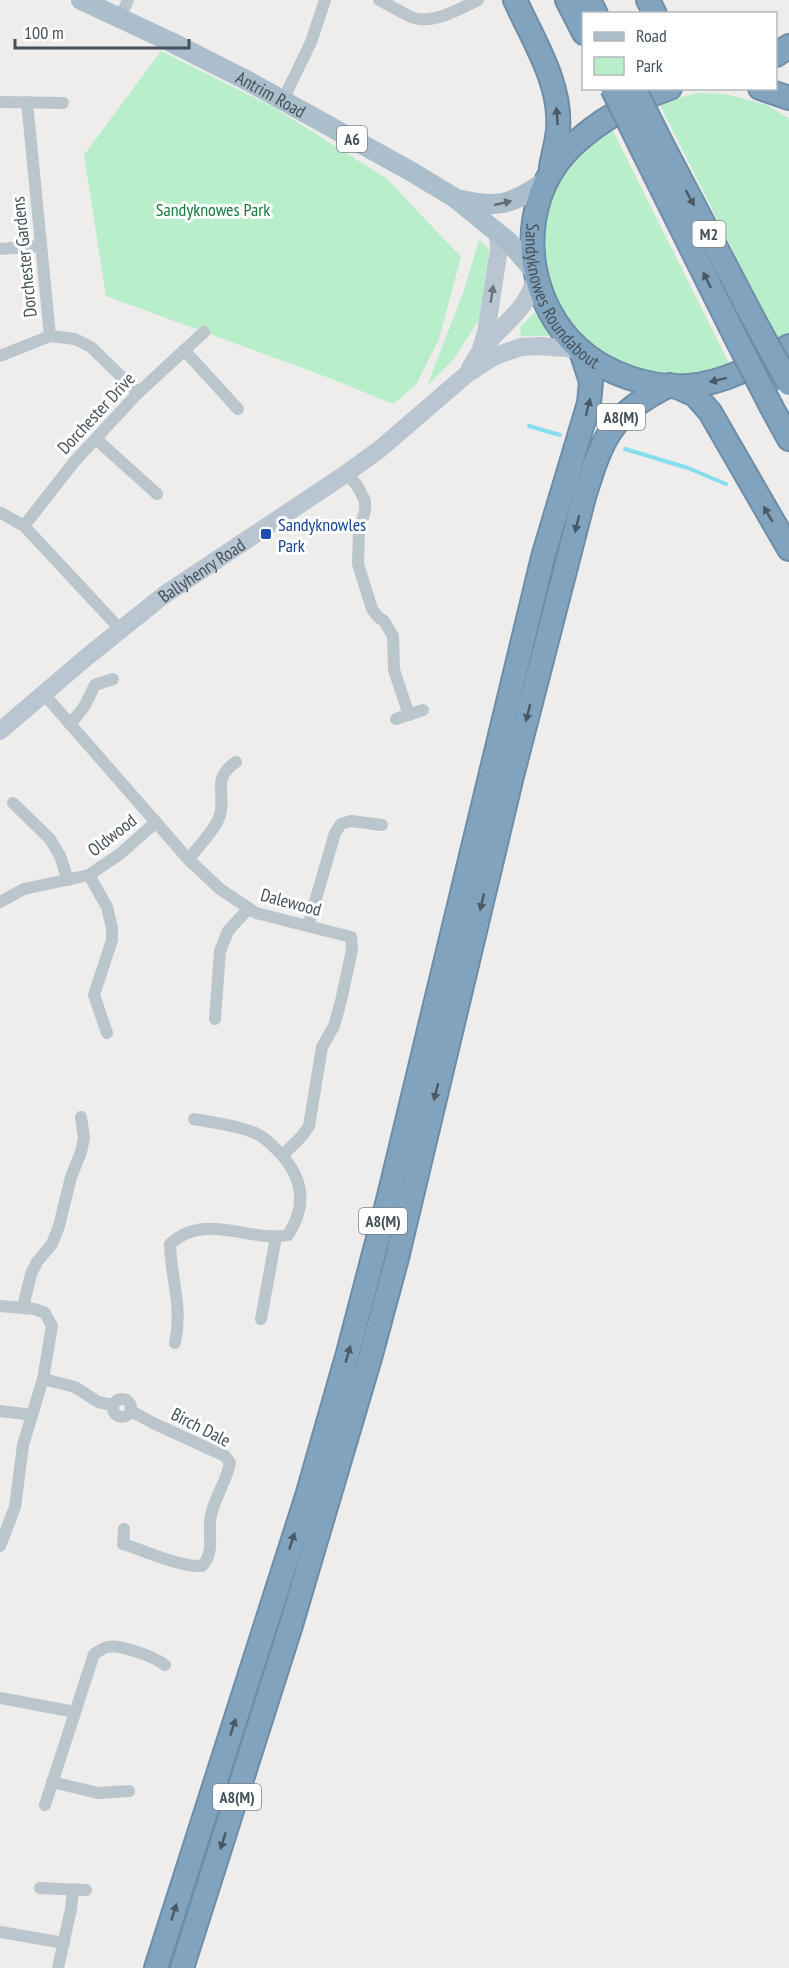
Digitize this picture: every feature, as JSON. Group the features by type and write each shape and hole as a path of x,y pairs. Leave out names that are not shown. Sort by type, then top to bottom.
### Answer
{"highway":[{"path":"515,0 550,78 556,99 558,129 548,178"},
{"path":"567,0 582,29"},
{"name":"M2","path":"613,90 654,151 789,384"},
{"name":"M2","path":"635,90 654,151 733,332 789,439"},
{"name":"Sandyknowes Roundabout","path":"665,90 633,104 585,133 571,145 548,178 535,213 533,232 535,274 547,306 580,350 608,368 637,380 673,386 688,386 724,379 789,346"},
{"path":"765,90 789,99"},
{"name":"A8(M)","path":"156,1968 307,1496 368,1282 543,557 589,403 591,382 580,350"},
{"path":"673,386 695,395 710,412 789,549"},
{"name":"A8(M)","path":"182,1968 301,1592 370,1358 399,1247 512,776 593,468 607,434 631,407 673,386"}],"main road":[{"name":"Antrim Road","path":"81,0 124,9 171,42 283,100 412,172 455,198 508,242 535,274"},
{"name":"Antrim Road","path":"455,198 492,206 504,204 531,192 548,178"},
{"path":"480,351 486,333 499,244 498,234"},
{"name":"Ballyhenry Road","path":"467,374 480,351 519,312 530,294 535,274"},
{"name":"Ballyhenry Road","path":"0,731 120,629 164,595 380,449 467,374 495,356 521,347 539,346 580,350"}],"street":[{"path":"283,100 311,42 324,0"},
{"path":"379,0 401,10 410,17 426,20 447,14 478,0"},
{"path":"0,102 63,103"},
{"name":"Dorchester Gardens","path":"27,102 50,336"},
{"path":"0,249 40,246"},
{"name":"Dorchester Drive","path":"24,526 74,462 138,393 204,332"},
{"path":"0,356 50,336 75,339 91,347 138,393"},
{"path":"184,350 238,409"},
{"path":"96,439 157,494"},
{"path":"347,473 365,501 365,511 359,530 358,564 372,609 384,621 393,636 394,670 409,715"},
{"path":"1,513 24,526 120,629"},
{"path":"70,723 84,707 94,685 113,679"},
{"name":"Dalewood","path":"43,693 188,859 220,889 256,913 351,937 352,950 334,1026 322,1047 309,1126 283,1155"},
{"path":"396,719 423,710"},
{"path":"188,859 219,818 221,779 226,769 236,762"},
{"path":"13,803 50,839 60,856 68,880"},
{"path":"308,926 335,833 341,824 351,821 382,825"},
{"name":"Oldwood","path":"0,902 24,889 88,875 120,854 156,822"},
{"name":"Oldwood","path":"88,875 107,907 112,928 112,940 94,995 108,1033"},
{"path":"214,1019 220,951 228,931 248,909"},
{"path":"23,1307 31,1274 37,1262 52,1244 59,1226 71,1177 84,1138 81,1117"},
{"path":"175,1343 179,1308 170,1244 195,1230 243,1231 276,1238 288,1235 298,1213 301,1195 299,1180 283,1155 256,1133 194,1119"},
{"path":"261,1318 276,1238"},
{"path":"0,1306 23,1307 45,1313 52,1326 43,1379 23,1445 15,1507 0,1546"},
{"name":"Birch Dale","path":"43,1379 75,1387 98,1401 113,1406 115,1401 123,1398 130,1402 131,1411 225,1455 230,1463 227,1477 214,1503 210,1521 211,1548 207,1561 202,1566 173,1560 123,1544 124,1529"},
{"path":"0,1411 32,1415"},
{"path":"45,1804 94,1654 106,1647 125,1649 158,1660 165,1665"},
{"path":"0,1698 75,1712"},
{"path":"52,1782 98,1793 129,1791"},
{"path":"40,1888 80,1890 58,1968"},
{"path":"0,1932 64,1943"}],"green space":[{"name":"Sandyknowes Park","path":"161,51 275,108 387,179 461,257 439,339 416,385 393,404 332,379 106,296 84,155"},
{"path":"697,93 726,94 769,106 789,119 789,335 778,341 659,103"},
{"path":"610,125 729,363 707,373 676,376 641,372 606,359 571,330 552,297 544,253 546,215 563,173 580,150"},
{"path":"479,240 489,249 480,318 454,359 427,386 463,293"},
{"path":"535,312 549,336 521,336 520,327"}],"waterway":[{"path":"529,426 560,435"},
{"path":"625,449 688,468 726,484"}],"place":[{"name":"Sandyknowles Park","path":"266,534"}]}
